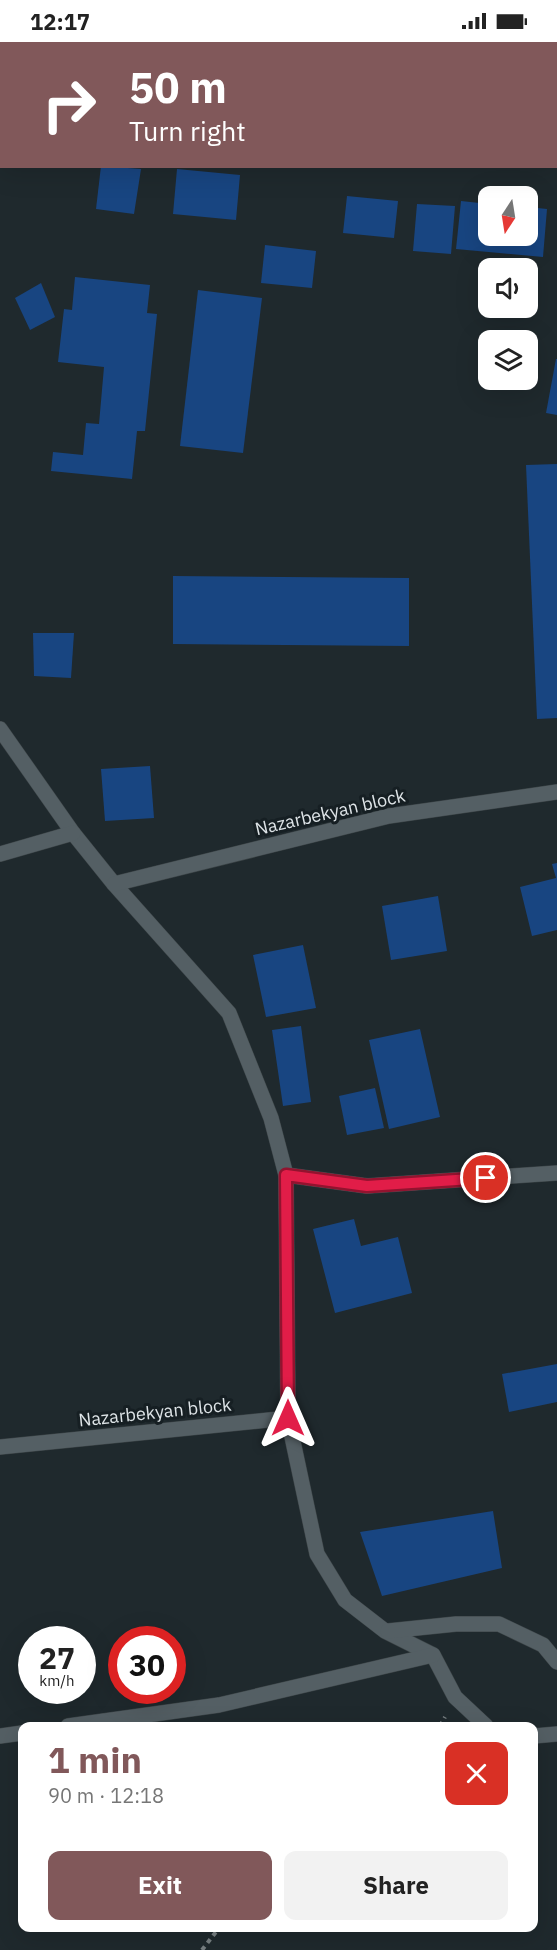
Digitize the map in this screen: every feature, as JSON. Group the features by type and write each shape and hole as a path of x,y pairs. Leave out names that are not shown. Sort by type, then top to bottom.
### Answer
{"street":[{"path":"0,729 73,832 114,884 229,1013 271,1118 286,1175 288,1418 317,1554 345,1600 385,1631 433,1655 455,1697 482,1722"},
{"name":"Nazarbekyan block","path":"114,884 389,816 557,792"},
{"path":"0,854 73,832"},
{"path":"286,1175 367,1186 557,1173"},
{"name":"Nazarbekyan block","path":"0,1447 288,1418"},
{"path":"385,1631 456,1624 499,1624 543,1645 557,1662"},
{"path":"97,1722 219,1705 433,1655"},
{"path":"0,1736 18,1734"},
{"path":"538,1736 557,1734"}],"path":[{"path":"202,1950 216,1932"}],"building":[{"path":"101,168 141,169 134,214 96,209"},
{"path":"177,169 240,175 236,220 173,214"},
{"path":"347,196 398,201 394,238 343,233"},
{"path":"461,201 478,203 478,246 538,246 538,208 547,209 543,257 456,249"},
{"path":"417,204 455,206 451,254 413,251"},
{"path":"265,245 316,251 312,288 261,283"},
{"path":"75,277 150,285 147,313 157,314 145,431 137,431 132,479 51,471 53,452 83,455 86,423 99,424 104,367 58,362 64,309 72,310"},
{"path":"41,283 55,317 30,330 15,298"},
{"path":"198,290 262,298 243,453 180,446"},
{"path":"557,359 557,415 546,413"},
{"path":"557,464 557,718 537,719 526,465"},
{"path":"173,576 409,578 409,646 173,644"},
{"path":"33,633 74,633 71,678 34,676"},
{"path":"150,766 154,818 105,821 101,769"},
{"path":"557,863 557,930 532,936 520,887 556,878 552,864"},
{"path":"438,896 447,951 391,960 382,906"},
{"path":"303,945 316,1008 266,1017 253,955"},
{"path":"301,1026 311,1102 283,1106 272,1030"},
{"path":"420,1029 440,1117 389,1129 369,1040"},
{"path":"375,1088 384,1128 347,1135 339,1096"},
{"path":"354,1219 361,1246 398,1237 412,1293 335,1313 313,1229"},
{"path":"557,1364 557,1402 509,1412 502,1374"},
{"path":"493,1511 502,1568 382,1596 360,1532"}],"route":[{"path":"288,1418 286,1175 367,1186 486,1178"}]}
